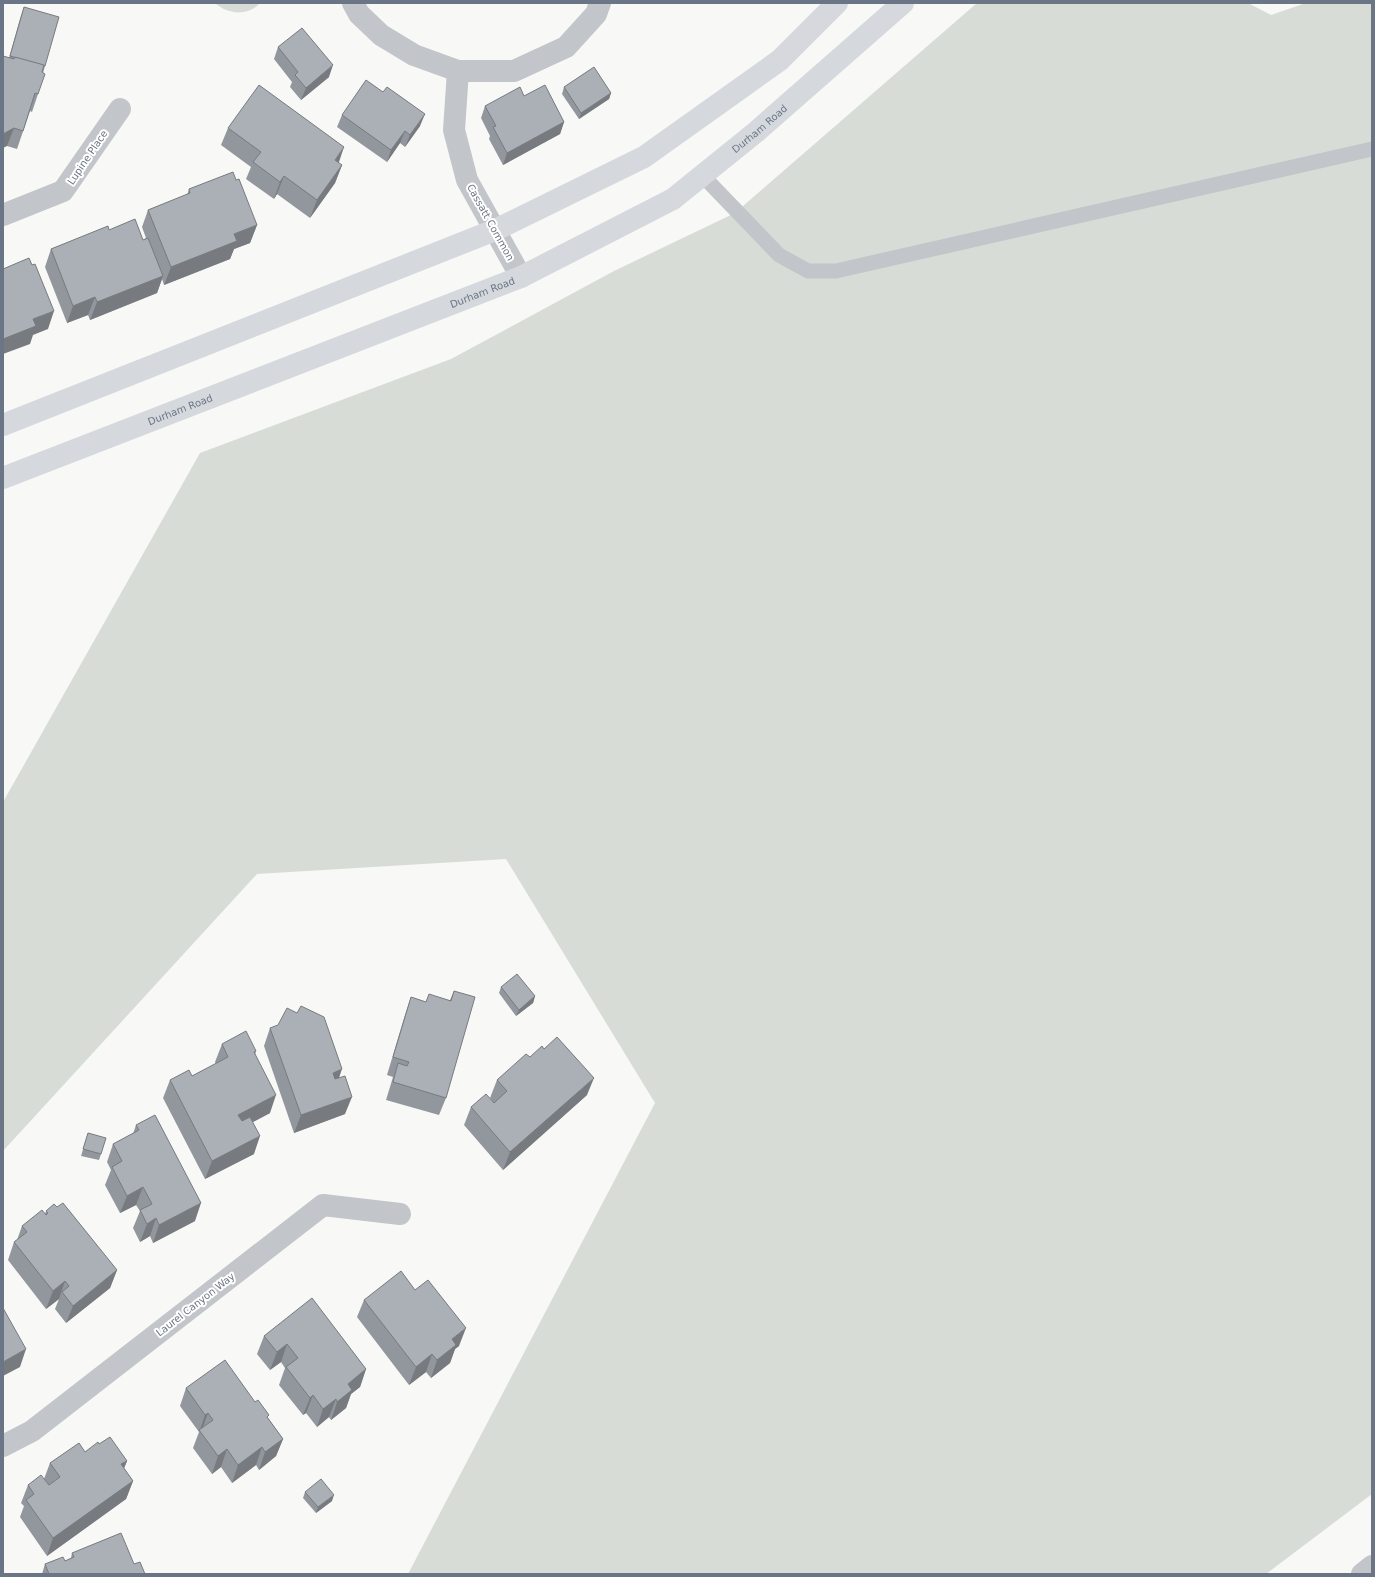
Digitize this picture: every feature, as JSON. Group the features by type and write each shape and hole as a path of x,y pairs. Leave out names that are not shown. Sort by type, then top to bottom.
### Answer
{"main road":[{"path":"3,425 495,230 644,157 780,60 836,3"},
{"name":"Durham Road","path":"3,478 521,277 673,199 756,132 903,3"}],"street":[{"path":"353,3 359,14 380,35 414,56 458,71 514,71 566,47 596,14 600,3"},
{"name":"Cassatt Common","path":"458,71 454,130 468,180 521,277"},
{"name":"Lupine Place","path":"3,215 63,191 120,109"},
{"name":"Laurel Canyon Way","path":"3,1446 32,1431 323,1204 400,1214"},
{"path":"1362,1574 1372,1566"}],"lane":[{"path":"702,175 779,255 808,271 836,271 1372,149"}],"shaded area":[{"path":"215,3 260,3 244,12 232,12"},
{"path":"977,3 1248,3 1271,15 1306,3 1372,3 1372,1494 1266,1574 408,1574 655,1103 506,859 257,874 3,1151 3,802 200,453 451,359 614,271 735,213"}],"building":[{"path":"24,7 59,17 45,66 10,56"},
{"path":"302,28 333,65 306,88 295,75 298,72 278,47"},
{"path":"3,56 14,59 15,57 44,65 42,72 45,74 38,94 35,93 23,131 14,128 3,134"},
{"path":"594,67 611,93 581,113 564,87"},
{"path":"366,80 383,92 387,87 425,114 410,135 405,131 391,150 342,115"},
{"path":"259,85 344,147 335,160 342,165 317,200 284,176 280,182 253,162 261,152 228,128"},
{"path":"545,85 564,122 507,153 493,127 496,126 485,106 520,87 524,96"},
{"path":"233,172 236,180 239,179 257,225 234,234 237,241 171,267 148,210 190,193 189,189"},
{"path":"135,219 143,240 148,238 163,276 97,302 95,297 73,306 51,249 108,226 109,230"},
{"path":"29,258 32,265 35,264 54,311 33,319 36,326 3,339 3,269"},
{"path":"517,974 535,996 519,1010 501,987"},
{"path":"454,991 475,997 446,1098 393,1082 398,1063 407,1066 409,1062 393,1057 411,997 426,1002 429,994 451,1001"},
{"path":"301,1006 324,1017 342,1069 333,1073 335,1079 345,1076 352,1097 301,1115 270,1028 278,1025 287,1008 297,1013"},
{"path":"246,1031 256,1051 254,1052 276,1095 238,1115 242,1121 250,1117 260,1136 212,1161 170,1080 189,1070 192,1076 228,1057 222,1044"},
{"path":"557,1037 594,1078 510,1152 471,1107 486,1094 494,1103 507,1091 497,1080 526,1054 530,1057 542,1046 544,1049"},
{"path":"155,1115 201,1203 159,1225 156,1218 147,1224 140,1210 152,1204 143,1187 127,1196 112,1167 122,1161 113,1144 139,1130 136,1125"},
{"path":"88,1133 106,1138 101,1154 83,1149"},
{"path":"63,1203 117,1270 73,1306 62,1292 69,1286 65,1281 53,1291 14,1242 27,1232 22,1226 42,1210 46,1215 48,1213 46,1211 54,1204 57,1207"},
{"path":"401,1271 415,1290 428,1280 466,1328 452,1339 456,1345 437,1360 432,1354 416,1367 364,1300"},
{"path":"312,1298 366,1369 348,1384 352,1390 337,1402 336,1399 323,1409 313,1395 310,1398 286,1367 298,1358 287,1344 277,1352 264,1336"},
{"path":"3,1308 26,1349 3,1362"},
{"path":"225,1360 255,1402 258,1400 269,1415 267,1417 283,1439 265,1452 262,1447 238,1465 227,1449 218,1456 199,1430 213,1420 208,1413 205,1415 186,1388"},
{"path":"110,1437 127,1461 121,1464 133,1481 53,1538 26,1500 34,1494 28,1485 41,1475 49,1485 60,1477 50,1463 79,1443 85,1452 98,1442 99,1444"},
{"path":"321,1479 334,1495 318,1507 305,1492"},
{"path":"121,1533 134,1564 140,1562 145,1574 49,1574 45,1564 63,1557 65,1561 74,1557 72,1553"}]}
